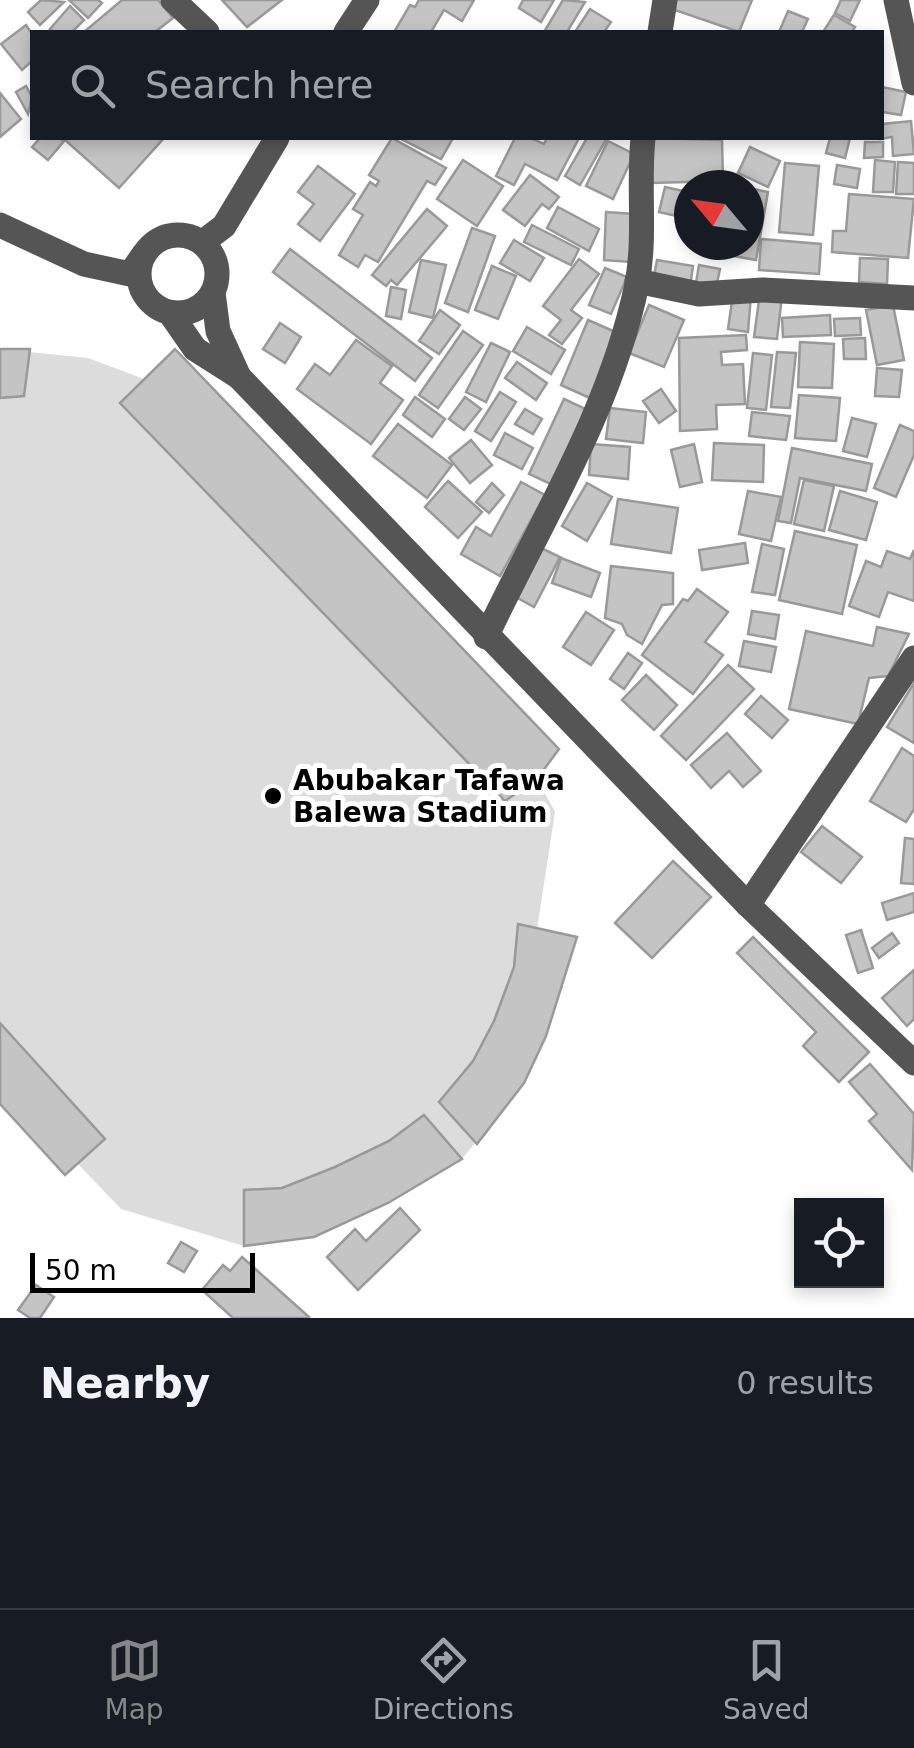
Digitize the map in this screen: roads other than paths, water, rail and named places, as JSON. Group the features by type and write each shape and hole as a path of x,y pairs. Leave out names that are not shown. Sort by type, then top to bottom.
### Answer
{"street":[{"path":"173,0 205,30"},
{"path":"347,30 367,0"},
{"path":"660,30 665,0"},
{"path":"896,0 914,83"},
{"path":"203,242 224,226 276,140"},
{"path":"486,637 602,406 638,281 643,140"},
{"path":"84,264 130,274 146,250 168,235 204,230 245,186"},
{"path":"0,225 84,264 123,292 140,283"},
{"path":"168,235 186,235 203,242 217,266 212,293 218,330 239,377"},
{"path":"146,250 140,283 151,302 170,313 195,349 239,377 748,905 914,1062"},
{"path":"638,281 699,294 763,290 914,298"},
{"path":"170,313 194,310 212,293"},
{"path":"748,905 914,658"}],"place":[{"name":"Abubakar Tafawa Balewa Stadium","path":"273,796"}]}
